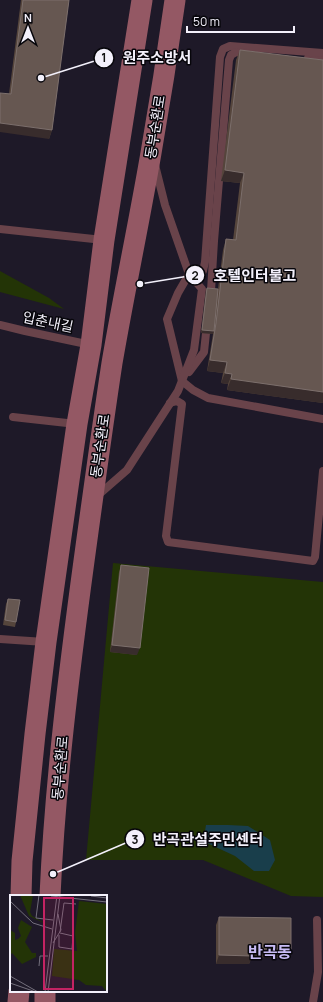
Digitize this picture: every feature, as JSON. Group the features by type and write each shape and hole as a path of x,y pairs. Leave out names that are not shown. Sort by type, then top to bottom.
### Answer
{"street":[{"name":"동부순환로","path":"21,895 24,846 35,734 46,642 77,424 91,345 104,240 142,0"},
{"name":"동부순환로","path":"50,895 63,731 93,500 113,362 151,154 175,0"},
{"path":"46,642 73,645"},
{"path":"18,1002 19,992"}],"lane":[{"path":"189,274 196,276 203,271 205,262 220,57 223,49 230,46 323,53"},
{"path":"211,291 229,60 231,55 236,52 323,60"},
{"path":"93,500 127,470 178,391 194,350 202,289 189,274 165,205 151,154"},
{"path":"0,229 104,240"},
{"path":"189,274 178,293 167,320 182,381 193,390 208,398 323,418"},
{"name":"입춘내길","path":"0,324 91,345"},
{"path":"182,381 204,352 206,333"},
{"path":"170,403 177,402 182,404 166,536 168,542 313,560 315,557 323,471"},
{"path":"13,418 77,424"},
{"path":"0,639 46,642"},
{"path":"313,1002 318,972 317,920"}],"green space":[{"path":"0,271 49,298 64,309 0,292"},
{"path":"113,563 323,582 323,897 291,896 203,860 86,860"}],"water":[{"path":"206,825 248,826 270,840 275,860 269,871 254,871 235,856 207,843 205,831"}],"building":[{"path":"23,0 69,0 52,130 0,123 0,93 11,94"},
{"path":"240,50 323,60 323,392 231,379 232,374 225,373 227,362 210,360 226,239 236,240 244,173 225,170"},
{"path":"207,288 218,289 214,331 202,330"},
{"path":"121,565 149,568 140,648 112,645"},
{"path":"8,599 20,600 16,622 5,620"},
{"path":"219,917 291,918 291,949 252,949 252,956 219,955"}],"place":[{"name":"원주소방서","path":"41,78"},
{"name":"호텔인터불고","path":"140,284"},
{"name":"반곡관설주민센터","path":"53,874"}],"district":[{"name":"반곡동","path":"270,952"}]}
